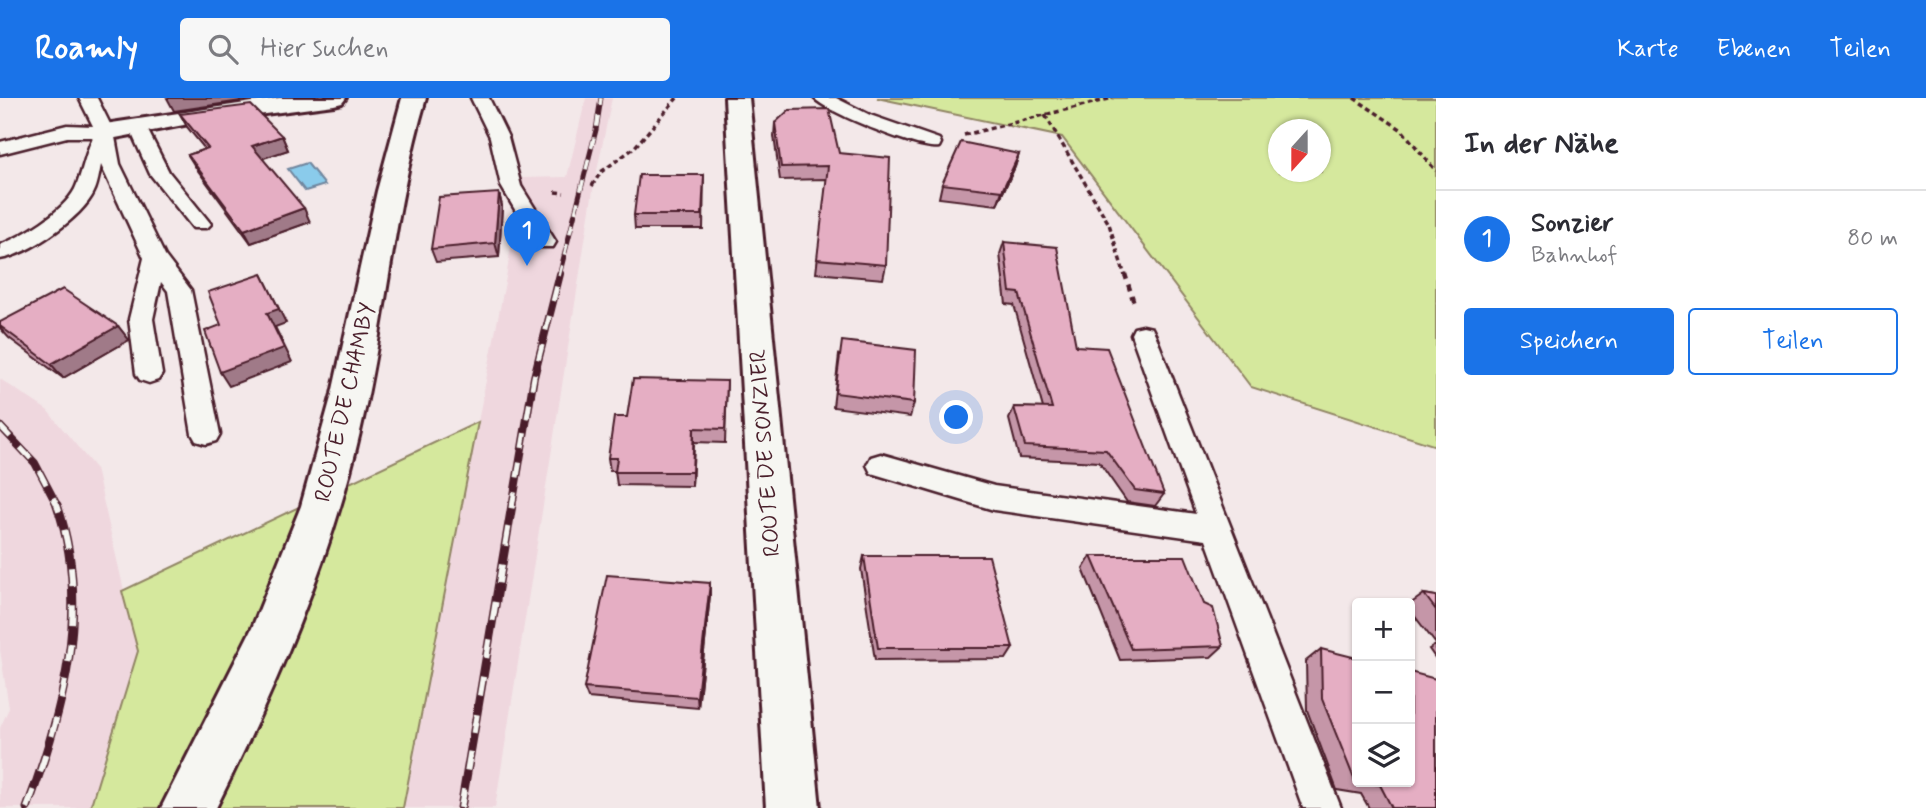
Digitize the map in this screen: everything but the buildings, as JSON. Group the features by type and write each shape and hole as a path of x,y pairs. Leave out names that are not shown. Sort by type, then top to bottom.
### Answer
{"street":[{"path":"105,132 137,125 334,98"},
{"name":"ROUTE DE CHAMBY","path":"188,808 227,734 296,576 319,511 335,459 388,204 414,98"},
{"name":"ROUTE DE SONZIER","path":"737,98 793,808"}],"lane":[{"path":"88,98 105,132 110,164 155,258 179,290 206,434"},
{"path":"480,98 499,137 511,186 545,242"},
{"path":"823,98 864,119 932,143"},
{"path":"137,125 160,174 200,224"},
{"path":"0,148 67,131 105,132"},
{"path":"1,253 30,240 61,218 84,192 93,158 105,132"},
{"path":"149,374 141,319 155,258"},
{"path":"1143,334 1322,808"},
{"path":"881,466 995,498 1215,529"}],"path":[{"path":"592,186 601,172 634,148 649,133 677,98"},
{"path":"932,143 1113,98"},
{"path":"1354,98 1402,130 1436,172"},
{"path":"1045,115 1110,224 1143,334"}],"shaded area":[{"path":"586,98 612,98 593,190 495,808 403,808 507,272 521,178 567,177"},
{"path":"0,379 47,410 96,469 138,651 90,808 0,808 0,728 9,708 0,650"}],"green space":[{"path":"877,98 1436,98 1436,446 1251,387 1062,137"},
{"path":"478,422 403,808 90,808 138,651 122,591"}],"water":[{"path":"307,163 325,185 305,191 288,169"}],"railway":[{"path":"559,276 596,130 601,98"},
{"path":"512,507 534,377 560,274"},
{"path":"0,426 35,463 57,505"},
{"path":"27,808 52,734 69,658 72,581 67,543 57,505"},
{"path":"461,808 512,505"}],"place":[{"name":"Sonzier","path":"527,266"}]}
